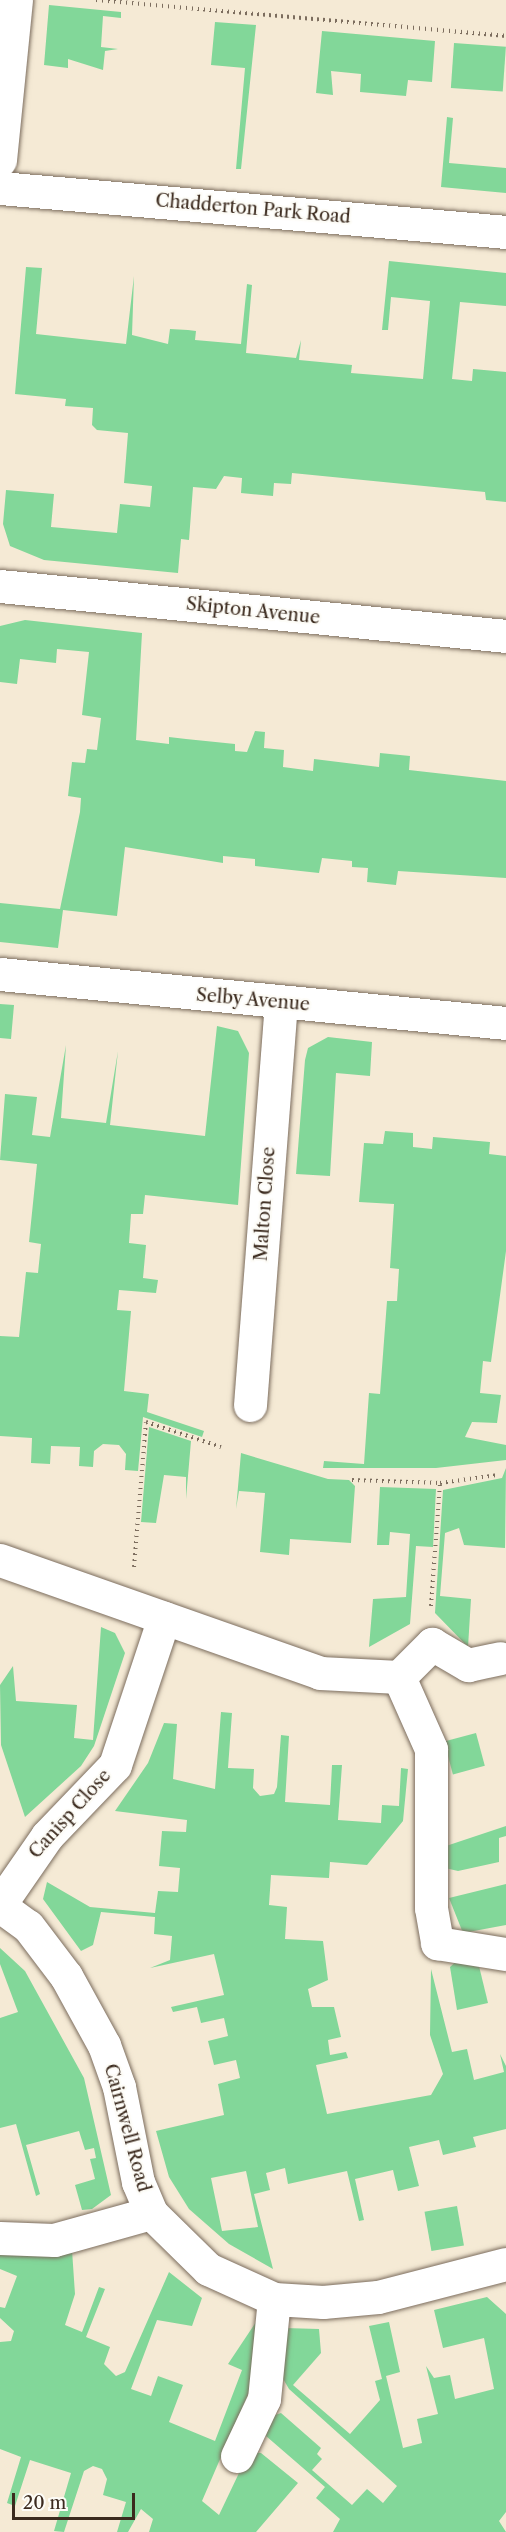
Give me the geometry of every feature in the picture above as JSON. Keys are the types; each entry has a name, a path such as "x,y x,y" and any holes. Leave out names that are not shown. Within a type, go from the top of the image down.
{"street":[{"path":"0,160 16,0"},
{"name":"Chadderton Park Road","path":"0,188 506,232"},
{"name":"Skipton Avenue","path":"0,586 506,636"},
{"name":"Selby Avenue","path":"0,974 506,1023"},
{"name":"Malton Close","path":"250,1405 281,1003"},
{"path":"0,1560 320,1673 399,1677"},
{"name":"Canisp Close","path":"0,1905 47,1836 115,1765 164,1618"},
{"path":"399,1677 431,1630 468,1665 500,1658"},
{"path":"399,1677 431,1749 417,1893 437,1943 506,1954"},
{"name":"Cairnwell Road","path":"0,1905 49,1950 104,2045 151,2213 208,2269 274,2299 378,2297 506,2264"},
{"path":"0,2238 63,2239 151,2213"},
{"path":"237,2456 264,2399 274,2299"}],"path":[{"path":"96,0 506,36"},
{"path":"134,1571 146,1422 221,1447"},
{"path":"352,1480 440,1483 498,1475"},
{"path":"431,1630 440,1483"}],"green space":[{"path":"49,5 121,12 121,18 103,16 101,47 118,49 105,51 103,70 68,59 68,68 44,65"},
{"path":"215,22 256,25 241,169 236,169 245,68 211,65"},
{"path":"322,31 435,41 432,82 408,80 406,96 360,92 361,74 331,71 333,95 316,93"},
{"path":"454,43 506,47 503,92 451,88"},
{"path":"447,117 453,118 449,163 506,168 506,193 441,187"},
{"path":"389,261 506,273 506,306 460,302 452,379 472,381 473,369 506,372 506,502 486,500 485,492 292,473 291,484 274,483 273,496 241,493 242,478 224,476 216,489 193,487 189,540 181,539 178,573 44,560 10,546 3,524 6,490 54,494 51,527 117,533 120,504 150,507 152,486 124,483 128,433 97,430 92,425 93,408 65,406 66,399 15,394 26,267 42,268 36,334 126,344 134,276 132,335 168,344 170,329 188,330 196,331 195,340 241,344 247,284 252,285 246,353 296,358 301,340 299,360 352,365 351,373 423,379 430,301 391,297 388,330 382,330"},
{"path":"25,620 142,633 136,740 169,744 169,737 235,744 235,751 247,752 255,731 265,732 264,748 284,750 283,767 313,771 314,759 379,767 380,753 410,756 409,770 506,781 506,878 398,871 396,885 367,882 368,868 352,867 352,861 322,858 319,873 255,866 255,859 223,856 223,863 125,847 117,916 63,910 58,948 0,942 0,903 60,909 80,812 81,798 68,796 72,762 85,763 87,749 97,750 101,718 82,715 89,652 57,649 56,663 20,659 17,684 0,682 0,626"},
{"path":"0,1004 14,1005 11,1039 0,1038"},
{"path":"217,1026 238,1031 249,1053 238,1205 145,1195 143,1214 131,1214 129,1243 146,1245 143,1278 158,1280 156,1293 119,1290 117,1310 131,1311 124,1391 149,1394 147,1412 204,1431 202,1437 143,1417 138,1471 125,1470 126,1454 119,1445 103,1444 94,1451 93,1467 79,1466 80,1447 51,1446 50,1464 31,1463 32,1438 0,1436 0,1336 19,1337 26,1272 38,1273 41,1244 29,1242 37,1164 0,1160 5,1094 37,1097 32,1135 50,1137 66,1045 61,1118 106,1123 118,1051 110,1125 205,1136"},
{"path":"328,1037 372,1042 370,1076 336,1073 330,1176 296,1174 305,1060 308,1048"},
{"path":"385,1131 413,1133 413,1147 432,1149 433,1137 490,1142 489,1154 506,1156 506,1251 491,1362 483,1361 480,1393 501,1395 497,1423 472,1422 465,1437 506,1445 506,1460 436,1468 323,1468 324,1461 364,1464 369,1393 380,1394 387,1301 397,1301 399,1269 390,1268 394,1204 359,1202 364,1143 383,1144"},
{"path":"149,1427 191,1441 186,1499 186,1477 164,1475 156,1523 141,1522"},
{"path":"241,1453 328,1479 349,1480 355,1486 351,1543 290,1539 289,1555 260,1552 265,1493 239,1491 236,1509"},
{"path":"506,1468 505,1548 464,1545 459,1528 445,1533 440,1596 471,1599 468,1647 435,1613 443,1490 502,1478"},
{"path":"380,1487 436,1489 433,1547 416,1546 410,1624 369,1647 373,1599 406,1597 410,1534 390,1532 389,1545 377,1545"},
{"path":"101,1627 115,1633 125,1653 94,1746 81,1766 25,1817 1,1745 0,1685 13,1666 16,1701 77,1705 74,1738 93,1740"},
{"path":"221,1712 232,1713 228,1768 254,1769 253,1788 260,1796 274,1794 277,1787 281,1735 289,1736 285,1802 330,1805 332,1765 342,1765 338,1820 381,1823 382,1805 399,1806 401,1768 408,1769 403,1821 367,1865 330,1862 329,1878 271,1875 269,1905 287,1907 285,1939 323,1941 328,1980 308,1989 312,2007 334,2007 341,2037 328,2040 330,2055 346,2052 348,2058 316,2065 327,2114 431,2095 443,2074 430,2035 431,1969 452,2052 467,2049 474,2080 504,2072 500,2054 506,2066 506,2129 473,2137 476,2147 443,2155 439,2140 409,2147 419,2186 398,2191 393,2170 355,2179 364,2220 359,2221 347,2171 288,2184 285,2168 266,2173 270,2190 254,2194 273,2269 229,2244 189,2209 169,2177 156,2131 224,2115 218,2084 240,2078 236,2060 214,2065 208,2041 228,2036 224,2018 201,2023 197,2007 173,2012 171,2007 224,1995 214,1954 150,1968 170,1960 172,1936 154,1934 155,1917 101,1912 93,1945 81,1951 43,1899 47,1882 90,1907 155,1913 158,1891 178,1892 180,1868 159,1866 162,1831 186,1832 187,1820 115,1811 148,1763 164,1723 177,1724 173,1779 215,1789","holes":["246,2171 258,2227 222,2231 211,2178"]},
{"path":"476,1733 485,1766 453,1774 444,1742"},
{"path":"506,1826 506,1836 499,1838 499,1862 458,1871 445,1868 446,1846"},
{"path":"506,1884 506,1925 463,1933 449,1898"},
{"path":"0,1948 25,1971 84,2078 111,2195 92,2209 82,2210 75,2185 95,2179 90,2159 96,2158 94,2148 85,2150 79,2131 26,2145 40,2194 36,2196 16,2124 0,2128 0,2018 18,2012 0,1964"},
{"path":"460,1958 478,1962 488,2003 457,2010 450,1967"},
{"path":"457,2206 464,2245 431,2251 425,2212"},
{"path":"72,2250 75,2294 65,2325 82,2332 99,2287 105,2289 86,2337 110,2347 104,2364 116,2376 125,2372 169,2272 202,2298 192,2326 157,2320 131,2389 151,2396 158,2376 183,2385 169,2422 215,2441 242,2370 228,2364 256,2322 252,2385 202,2501 219,2515 249,2452 261,2453 298,2483 256,2532 149,2532 153,2519 141,2509 128,2532 117,2532 126,2502 103,2495 107,2479 102,2469 93,2466 84,2471 64,2532 54,2531 71,2473 30,2460 15,2506 7,2503 21,2457 0,2449 0,2342 11,2341 14,2331 0,2318 0,2307 5,2308 17,2276 0,2269 0,2253"},
{"path":"487,2297 506,2314 506,2512 499,2521 506,2532 333,2532 340,2519 316,2498 325,2487 266,2436 272,2416 281,2413 321,2448 317,2454 322,2459 312,2470 352,2505 367,2489 383,2503 397,2486 289,2389 282,2377 284,2328 319,2329 321,2353 293,2385 350,2434 380,2400 375,2381 382,2379 369,2326 389,2322 400,2372 386,2376 403,2448 422,2443 417,2419 438,2414 426,2366 434,2378 450,2375 455,2399 494,2389 484,2338 443,2348 434,2310"}]}
